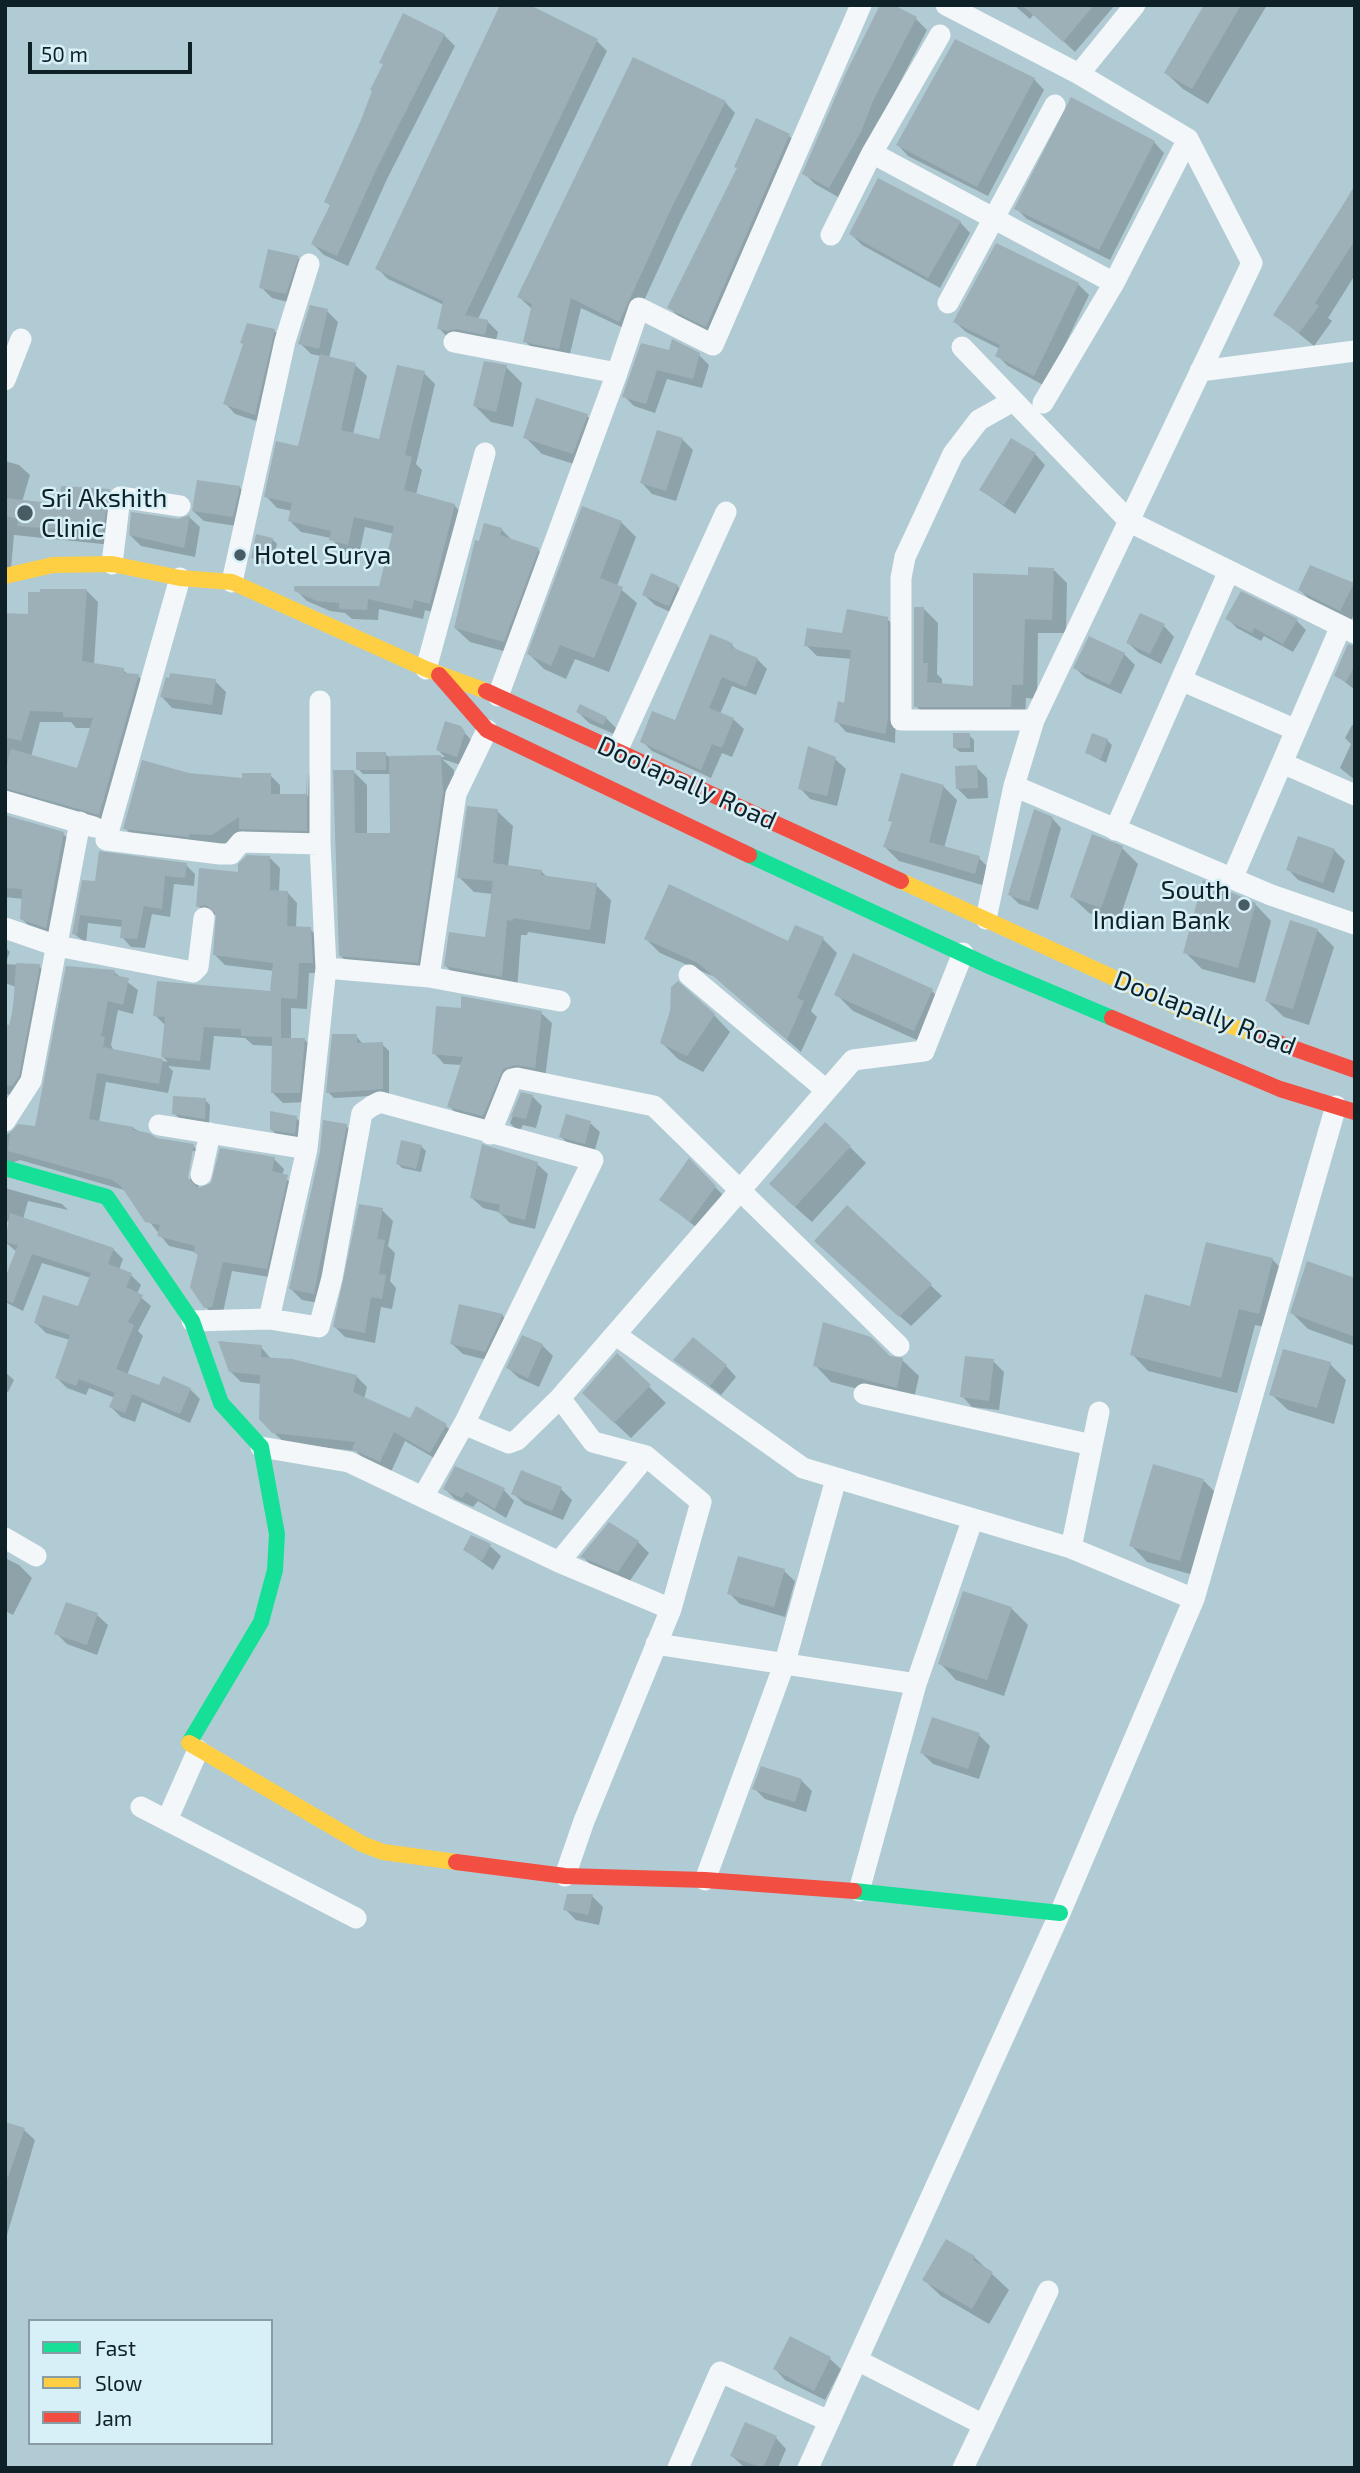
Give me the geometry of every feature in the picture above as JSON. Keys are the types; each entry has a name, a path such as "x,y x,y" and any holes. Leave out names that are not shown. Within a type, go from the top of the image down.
{"main road":[{"name":"Doolapally Road","path":"5,576 53,565 112,564 180,578 232,582 432,671 498,696 1178,1007 1355,1070"},
{"path":"432,671 487,730 963,953 1280,1089 1345,1109"},
{"path":"5,1168 107,1197 192,1321 221,1403 261,1447 277,1534 275,1570 261,1622 188,1745 362,1844 383,1852 565,1876 705,1880 859,1891 1060,1913"}],"street":[{"path":"498,696 639,308 713,345 861,5"},
{"path":"946,5 1079,74 1188,139 1252,263 1034,720 1014,786 986,919"},
{"path":"1079,74 1135,5"},
{"path":"831,235 872,153 940,35"},
{"path":"948,303 1055,104"},
{"path":"1043,403 1114,283 1188,139"},
{"path":"872,153 994,215 1114,283"},
{"path":"232,582 285,341 309,264"},
{"path":"5,380 20,339"},
{"path":"454,342 617,373"},
{"path":"962,347 1130,522 1350,626 1296,730 1232,879"},
{"path":"1200,371 1355,351"},
{"path":"1013,401 979,420 953,454 905,557 901,579 901,720 1034,720"},
{"path":"432,671 485,453"},
{"path":"112,564 121,497 180,506"},
{"path":"617,751 726,512"},
{"path":"1115,830 1229,571"},
{"path":"180,578 106,840 220,854 231,854 241,842 320,844"},
{"path":"1181,680 1296,730"},
{"path":"269,1319 307,1149 326,968 320,844 320,701"},
{"path":"429,977 456,794 487,730"},
{"path":"1282,763 1355,795"},
{"path":"1014,786 1232,879 1355,924"},
{"path":"5,801 108,832"},
{"path":"5,1121 31,1081 80,822"},
{"path":"5,929 57,946 193,972 198,967 204,918"},
{"path":"464,1424 509,1443 517,1440 561,1398 853,1060 924,1051 963,953"},
{"path":"326,968 429,977 560,1001"},
{"path":"689,975 826,1090"},
{"path":"490,1134 512,1079 517,1078 654,1106 743,1189 900,1346"},
{"path":"192,1321 269,1319 319,1327 332,1278 362,1113 380,1102 593,1160 464,1424 423,1497"},
{"path":"808,2468 1060,1913 1194,1599 1345,1109"},
{"path":"159,1125 307,1149"},
{"path":"201,1175 210,1133"},
{"path":"616,1335 786,1459 836,1479 1071,1548 1194,1599"},
{"path":"864,1394 1092,1445"},
{"path":"561,1398 593,1442 646,1456 701,1502 671,1609 583,1821 565,1876"},
{"path":"1071,1548 1099,1412"},
{"path":"261,1447 349,1462 559,1562 671,1609"},
{"path":"559,1562 646,1456"},
{"path":"705,1880 786,1662 836,1479"},
{"path":"859,1891 916,1685 972,1521"},
{"path":"5,1538 36,1556"},
{"path":"656,1644 786,1662 916,1685"},
{"path":"167,1820 198,1750"},
{"path":"141,1807 356,1918"},
{"path":"964,2468 1048,2291"},
{"path":"857,2360 984,2426"},
{"path":"678,2468 720,2372 829,2421"}],"building":[{"path":"500,5 530,5 598,39 465,315 488,320 485,335 456,329 437,329 443,301 375,269"},
{"path":"880,5 894,5 917,17 873,101 861,132 829,188 802,174 845,75"},
{"path":"1022,5 1094,5 1063,42"},
{"path":"1204,5 1241,5 1192,89 1164,73"},
{"path":"403,13 445,34 377,168 337,256 311,244 330,205 324,202 383,64 379,63"},
{"path":"955,39 1035,78 977,187 896,145"},
{"path":"633,57 726,101 671,209 619,322 571,298 559,349 523,342 532,304 517,297"},
{"path":"1071,97 1155,141 1099,250 1014,209"},
{"path":"756,118 790,134 706,327 667,308 737,168 734,167"},
{"path":"878,178 961,221 928,278 849,234"},
{"path":"1355,186 1355,240 1315,303 1319,306 1299,333 1273,315"},
{"path":"996,243 1079,283 1034,376 995,356 1000,345 953,322"},
{"path":"268,249 299,256 286,294 259,288"},
{"path":"310,305 328,309 319,349 298,344"},
{"path":"247,323 275,329 255,415 223,404 243,344 240,343"},
{"path":"672,339 700,353 693,379 657,370 646,404 622,397 641,343 669,350"},
{"path":"320,354 356,363 341,430 379,439 397,365 425,371 405,455 412,457 404,490 455,504 430,604 414,600 412,609 368,599 367,610 339,609 339,603 317,601 294,591 294,586 379,586 394,526 354,517 348,545 329,540 331,531 288,521 292,503 264,497 276,441 298,446"},
{"path":"484,361 507,365 496,412 473,406"},
{"path":"536,398 588,414 573,454 523,438"},
{"path":"657,430 683,438 666,491 640,483"},
{"path":"1011,438 1036,453 1004,505 979,490"},
{"path":"197,480 240,486 233,517 192,511"},
{"path":"61,486 110,489 102,535 17,526 18,519 5,516 5,498 60,504"},
{"path":"582,506 622,521 600,578 623,587 594,658 560,645 551,666 527,654"},
{"path":"131,512 178,519 190,515 184,548 129,535"},
{"path":"484,523 502,528 500,535 539,548 504,642 454,628 475,540 479,541"},
{"path":"256,534 273,538 267,562 251,558"},
{"path":"1310,565 1354,583 1340,611 1298,590"},
{"path":"1028,567 1054,568 1052,620 1025,619 1023,685 1012,685 1011,707 914,707 914,607 924,607 923,663 928,663 927,682 973,686 973,573 1028,575"},
{"path":"651,573 678,585 669,606 642,595"},
{"path":"40,589 87,589 82,661 124,668 124,673 139,674 99,815 5,788 5,771 11,749 77,768 93,718 63,717 63,712 30,711 21,741 5,737 5,613 28,614 28,592 40,592"},
{"path":"1241,591 1298,619 1283,644 1254,628 1252,633 1225,619"},
{"path":"847,609 888,617 888,718 885,734 834,722 838,701 844,703 851,650 804,646 807,628 842,633"},
{"path":"1140,613 1165,624 1150,654 1126,643"},
{"path":"710,634 733,644 731,647 758,658 746,687 722,677 709,708 734,718 722,748 712,744 701,770 640,742 652,711 675,720"},
{"path":"1089,636 1125,653 1110,685 1073,668"},
{"path":"1348,644 1355,646 1355,665 1346,682 1334,676"},
{"path":"170,673 216,679 212,705 160,697 166,677 169,678"},
{"path":"580,704 607,717 603,725 576,712"},
{"path":"445,721 461,726 465,732 457,757 436,750"},
{"path":"953,733 970,733 970,748 953,748"},
{"path":"1092,733 1108,739 1101,759 1085,753"},
{"path":"808,746 836,757 827,796 798,789"},
{"path":"356,752 386,752 386,770 356,770"},
{"path":"441,755 443,792 418,963 339,956 333,770 354,770 355,833 390,833 389,756"},
{"path":"142,760 189,773 242,778 242,773 271,773 271,794 306,794 307,770 307,831 239,829 239,817 212,835 189,834 189,837 123,829"},
{"path":"977,765 978,788 956,789 955,766"},
{"path":"901,773 944,785 929,842 980,856 975,874 883,847 892,822 888,821"},
{"path":"467,806 498,809 493,863 542,870 541,875 597,883 590,930 513,918 513,921 507,920 502,977 444,966 449,932 485,937 493,881 457,878"},
{"path":"1034,809 1053,817 1029,902 1008,895"},
{"path":"5,815 64,832 46,928 20,919 22,889 5,888"},
{"path":"1092,834 1123,846 1101,908 1070,897"},
{"path":"1298,836 1335,849 1323,883 1286,870"},
{"path":"99,851 187,863 185,878 165,876 162,909 144,906 137,939 120,938 122,920 80,915 77,935 72,934 82,880 95,881"},
{"path":"247,855 270,856 270,890 288,891 287,926 311,927 313,963 299,963 297,999 281,998 281,1038 305,1038 300,1093 271,1093 272,1037 241,1036 241,1029 204,1027 200,1061 161,1057 165,1017 153,1016 157,981 270,991 273,963 213,955 216,914 206,905 196,907 199,868 238,872 238,864"},
{"path":"1203,880 1256,903 1238,968 1183,953"},
{"path":"669,884 788,941 795,925 824,937 797,998 804,1001 787,1040 698,963 644,939"},
{"path":"1290,920 1318,929 1293,1009 1265,1001"},
{"path":"853,953 933,989 914,1031 834,995"},
{"path":"16,963 40,964 19,1076 12,1086 5,1085 5,1024 9,1025 13,1010"},
{"path":"66,966 115,970 114,975 129,978 123,1005 108,1001 101,1036 105,1037 103,1047 163,1059 159,1084 97,1073 89,1119 134,1127 133,1130 149,1133 157,1138 194,1144 188,1178 198,1188 211,1183 220,1148 275,1157 272,1171 288,1175 267,1269 223,1262 212,1307 204,1308 190,1287 198,1254 194,1253 195,1246 157,1236 160,1225 145,1222 121,1186 112,1180 8,1151 10,1133 18,1124 35,1126"},
{"path":"678,981 715,1014 687,1056 660,1043 670,1011 671,987"},
{"path":"461,996 542,1011 535,1068 515,1065 503,1069 483,1116 447,1107 463,1057 432,1054 436,1006 461,1008"},
{"path":"332,1034 357,1034 357,1043 383,1042 383,1089 326,1093"},
{"path":"521,1092 533,1095 526,1119 512,1116 508,1123"},
{"path":"173,1096 206,1098 205,1119 172,1114"},
{"path":"270,1111 297,1116 295,1134 270,1130"},
{"path":"566,1114 591,1121 585,1144 559,1137"},
{"path":"323,1120 347,1124 314,1294 289,1289 320,1152"},
{"path":"825,1122 851,1146 795,1207 769,1184"},
{"path":"401,1140 422,1145 416,1169 396,1164"},
{"path":"482,1144 538,1162 525,1220 498,1213 500,1205 470,1198"},
{"path":"689,1158 716,1186 690,1222 659,1200"},
{"path":"359,1204 383,1208 377,1239 385,1240 379,1274 386,1275 382,1299 371,1297 365,1333 333,1327"},
{"path":"847,1205 932,1284 899,1317 814,1241"},
{"path":"10,1213 114,1248 108,1264 132,1273 126,1287 143,1295 128,1322 134,1325 116,1369 159,1385 163,1376 191,1388 180,1414 132,1394 125,1413 109,1407 115,1393 79,1379 76,1386 55,1378 70,1335 34,1323 43,1295 78,1306 91,1273 32,1254 13,1303 5,1300 5,1278 18,1245 5,1242"},
{"path":"1206,1242 1273,1258 1259,1314 1239,1309 1221,1378 1130,1355 1145,1294 1190,1306"},
{"path":"1307,1261 1355,1278 1355,1337 1290,1313"},
{"path":"459,1304 503,1314 485,1352 450,1344"},
{"path":"823,1322 871,1337 890,1356 903,1358 897,1388 813,1366"},
{"path":"522,1335 543,1344 528,1378 506,1368"},
{"path":"693,1337 727,1365 710,1386 673,1360"},
{"path":"218,1341 262,1345 261,1357 292,1359 357,1375 353,1392 410,1418 416,1406 447,1424 430,1453 394,1432 380,1462 352,1449 355,1442 272,1433 259,1419 260,1375 229,1372"},
{"path":"1283,1349 1331,1362 1317,1408 1269,1395"},
{"path":"617,1353 651,1385 614,1423 582,1393"},
{"path":"965,1356 994,1359 989,1401 960,1397"},
{"path":"1153,1464 1204,1479 1180,1561 1129,1546"},
{"path":"455,1466 505,1488 495,1509 466,1492 462,1498 443,1489"},
{"path":"521,1470 562,1487 552,1511 511,1494"},
{"path":"609,1522 639,1541 618,1572 580,1557"},
{"path":"471,1535 491,1544 482,1561 463,1550"},
{"path":"738,1556 785,1569 774,1607 727,1594"},
{"path":"963,1591 1012,1607 987,1680 938,1664"},
{"path":"66,1602 98,1613 87,1645 54,1634"},
{"path":"932,1717 980,1733 968,1769 920,1753"},
{"path":"761,1766 802,1779 795,1802 752,1789"},
{"path":"567,1894 593,1894 588,1915 563,1910"},
{"path":"5,2122 25,2128 8,2177 5,2177"},
{"path":"946,2239 975,2256 973,2260 993,2272 972,2309 922,2280"},
{"path":"790,2336 831,2357 814,2391 773,2369"},
{"path":"745,2422 777,2436 763,2468 730,2456"}],"traffic: fast":[{"path":"749,855 991,967 1112,1018"},
{"path":"5,1168 107,1197 192,1321 221,1403 261,1447 277,1534 275,1570 261,1622 189,1743"},
{"path":"854,1891 1060,1913"}],"traffic: slow":[{"path":"5,576 53,565 112,564 180,578 232,582 426,669 486,691"},
{"path":"901,881 1178,1007 1256,1035"},
{"path":"189,1743 362,1844 383,1852 456,1862"}],"traffic: jam":[{"path":"439,675 487,730 749,855"},
{"path":"486,691 901,881"},
{"path":"1112,1018 1280,1089 1355,1112"},
{"path":"1256,1035 1355,1070"},
{"path":"456,1862 565,1876 705,1880 854,1891"}],"place":[{"name":"Sri Akshith Clinic","path":"25,513"},
{"name":"Hotel Surya","path":"240,555"},
{"name":"South Indian Bank","path":"1244,905"}]}
